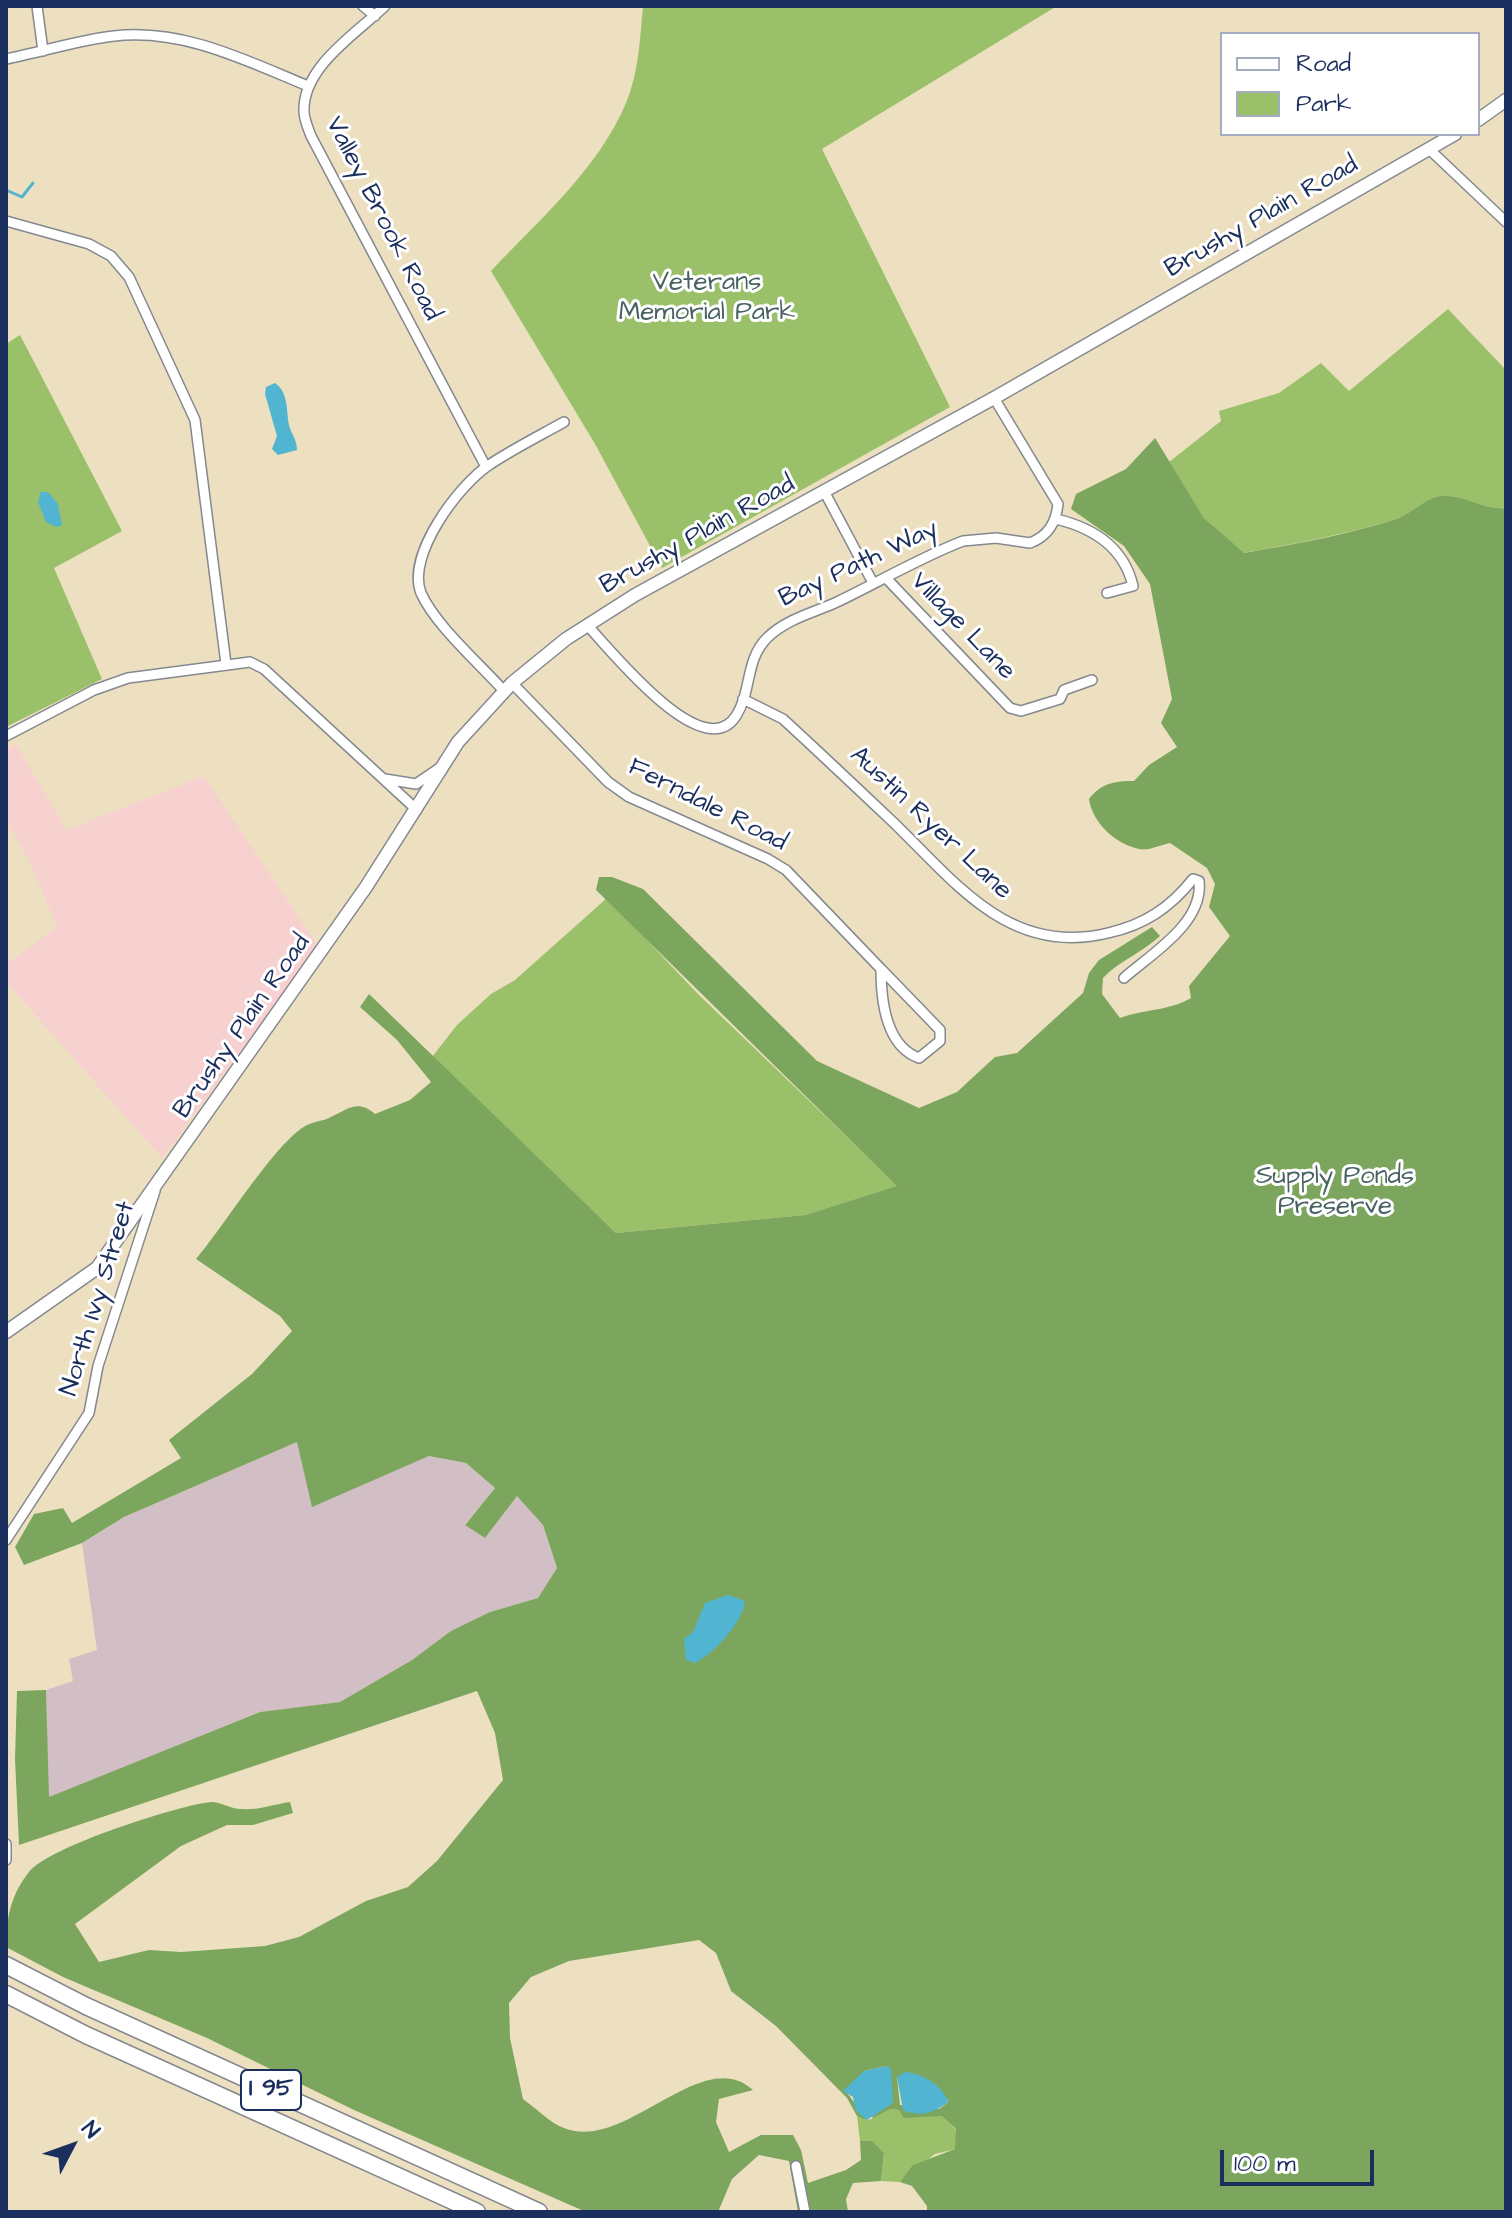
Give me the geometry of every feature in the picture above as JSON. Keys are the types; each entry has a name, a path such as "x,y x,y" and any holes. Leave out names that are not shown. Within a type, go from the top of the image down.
{"highway":[{"name":"I 95","path":"6,1965 86,2006 539,2212"},
{"name":"I 95","path":"6,1994 86,2035 477,2212"}],"main road":[{"path":"1480,119 1506,100"},
{"name":"Brushy Plain Road","path":"6,1332 97,1268 155,1191 417,810 471,725 508,687 587,625 994,398 1452,136"}],"street":[{"path":"37,6 43,51"},
{"path":"363,6 375,16"},
{"path":"6,59 115,35 163,36 202,44 308,86 320,67 385,6"},
{"name":"Valley Brook Road","path":"308,86 304,112 311,136 486,467"},
{"path":"1429,149 1506,222"},
{"path":"6,221 89,244 111,256 135,290 195,420 226,664"},
{"path":"994,398 1049,486 1058,504 1056,519 1091,531 1107,542 1128,566 1133,586 1107,593"},
{"path":"486,467 564,422"},
{"name":"Ferndale Road","path":"486,467 425,542 417,569 421,592 435,614 608,782 629,797 786,870 940,1030 940,1041 919,1058 912,1055 887,1024 881,969"},
{"name":"Village Lane","path":"824,491 873,583"},
{"name":"Bay Path Way","path":"587,625 657,697 693,725 716,730 728,725 737,715 757,649 783,624 963,541 996,538 1030,543 1047,532 1056,519"},
{"name":"Village Lane","path":"886,578 1010,708 1021,711 1060,699 1064,690 1092,680"},
{"path":"6,736 94,690 128,678 250,662 264,669 417,810"},
{"name":"Austin Ryer Lane","path":"743,699 783,719 979,905 1023,930 1062,940 1124,929 1160,912 1193,879 1199,881 1200,891 1189,918 1124,978"},
{"path":"378,776 416,784 446,764"},
{"name":"North Ivy Street","path":"6,1540 89,1413 98,1366 155,1191"},
{"path":"6,1844 6,1860"},
{"path":"796,2166 805,2212"}],"shaded area":[{"path":"16,744 67,830 204,776 318,946 162,1158 6,982 6,964 57,927 29,860 6,821 6,750"},
{"path":"297,1442 381,1476 429,1456 466,1463 495,1488 465,1524 485,1538 517,1495 543,1525 557,1568 538,1598 490,1612 452,1631 412,1660 340,1702 260,1712 48,1798 46,1690 73,1681 69,1659 97,1650 82,1543 124,1517"}],"green space":[{"name":"Veterans Memorial Park","path":"643,6 1057,6 822,149 950,407 662,568 595,444 491,271 584,172 614,127 634,79"},
{"path":"1448,309 1506,370 1506,508 1440,496 1396,519 1243,553 1204,518 1169,462 1221,421 1219,411 1279,393 1321,363 1349,391"},
{"path":"20,335 122,531 54,568 102,679 6,727 6,344"},
{"name":"Supply Ponds Preserve","path":"1155,438 1204,518 1244,553 1377,525 1402,517 1440,496 1506,508 1506,2212 927,2212 927,2206 912,2186 900,2182 913,2165 955,2149 956,2129 942,2116 904,2118 899,2110 891,2109 872,2119 868,2121 857,2116 847,2098 776,2026 731,1991 716,1953 699,1940 569,1961 531,1977 509,2003 510,2038 523,2099 559,2126 588,2132 637,2115 687,2088 711,2080 733,2079 753,2090 719,2099 716,2122 729,2152 761,2135 793,2135 801,2150 808,2183 846,2170 861,2160 860,2141 872,2141 884,2153 881,2181 853,2183 846,2199 848,2212 798,2212 789,2161 759,2155 732,2179 718,2212 586,2212 354,2110 207,2038 63,1977 6,1947 14,1898 29,1872 41,1862 115,1829 211,1802 247,1809 290,1802 293,1813 253,1825 227,1825 181,1846 75,1924 99,1962 149,1950 181,1952 265,1946 299,1937 366,1901 408,1887 437,1861 503,1780 495,1733 477,1691 19,1845 15,1759 17,1691 46,1690 49,1797 260,1712 340,1702 412,1660 451,1631 490,1612 538,1598 557,1568 543,1525 517,1496 485,1538 465,1525 495,1488 466,1463 429,1456 312,1507 297,1442 124,1517 82,1543 24,1565 15,1547 34,1514 63,1508 72,1523 181,1458 169,1440 252,1374 292,1331 280,1316 196,1259 265,1166 294,1134 307,1125 353,1107 363,1107 375,1114 410,1100 431,1082 397,1040 360,1007 369,994 616,1233 805,1215 897,1186 596,890 599,877 612,877 643,889 817,1061 919,1108 957,1092 995,1057 1017,1053 1083,993 1089,973 1099,960 1152,927 1160,936 1103,978 1102,994 1120,1018 1191,998 1189,986 1230,936 1209,907 1215,884 1207,868 1170,843 1143,849 1121,842 1106,831 1091,808 1089,799 1098,789 1109,784 1134,781 1149,765 1177,747 1161,723 1172,699 1150,584 1124,546 1071,509 1076,494 1126,469","holes":["887,2066 872,2119 867,2120 848,2094 864,2071","897,2077 948,2100 939,2109 900,2105"]},
{"path":"607,898 698,994 898,1186 805,1215 616,1233 432,1057 457,1025 491,994 515,980"},
{"path":"891,2109 943,2116 956,2130 956,2149 935,2154 900,2182 881,2181 884,2153 872,2142 860,2141 857,2116 868,2121"}],"water":[{"path":"275,383 285,397 297,450 278,455 272,449 277,436 265,394 266,387"},
{"path":"41,492 48,492 58,504 62,525 56,527 46,522 38,502"},
{"path":"728,1595 745,1601 739,1618 719,1645 703,1659 695,1663 686,1660 684,1639 693,1632 705,1603"},
{"path":"887,2066 891,2069 893,2103 867,2120 856,2111 853,2097 843,2091 864,2071"},
{"path":"905,2072 931,2081 948,2102 926,2113 903,2110 897,2077"}],"waterway":[{"path":"6,190 22,197 33,183"}]}
